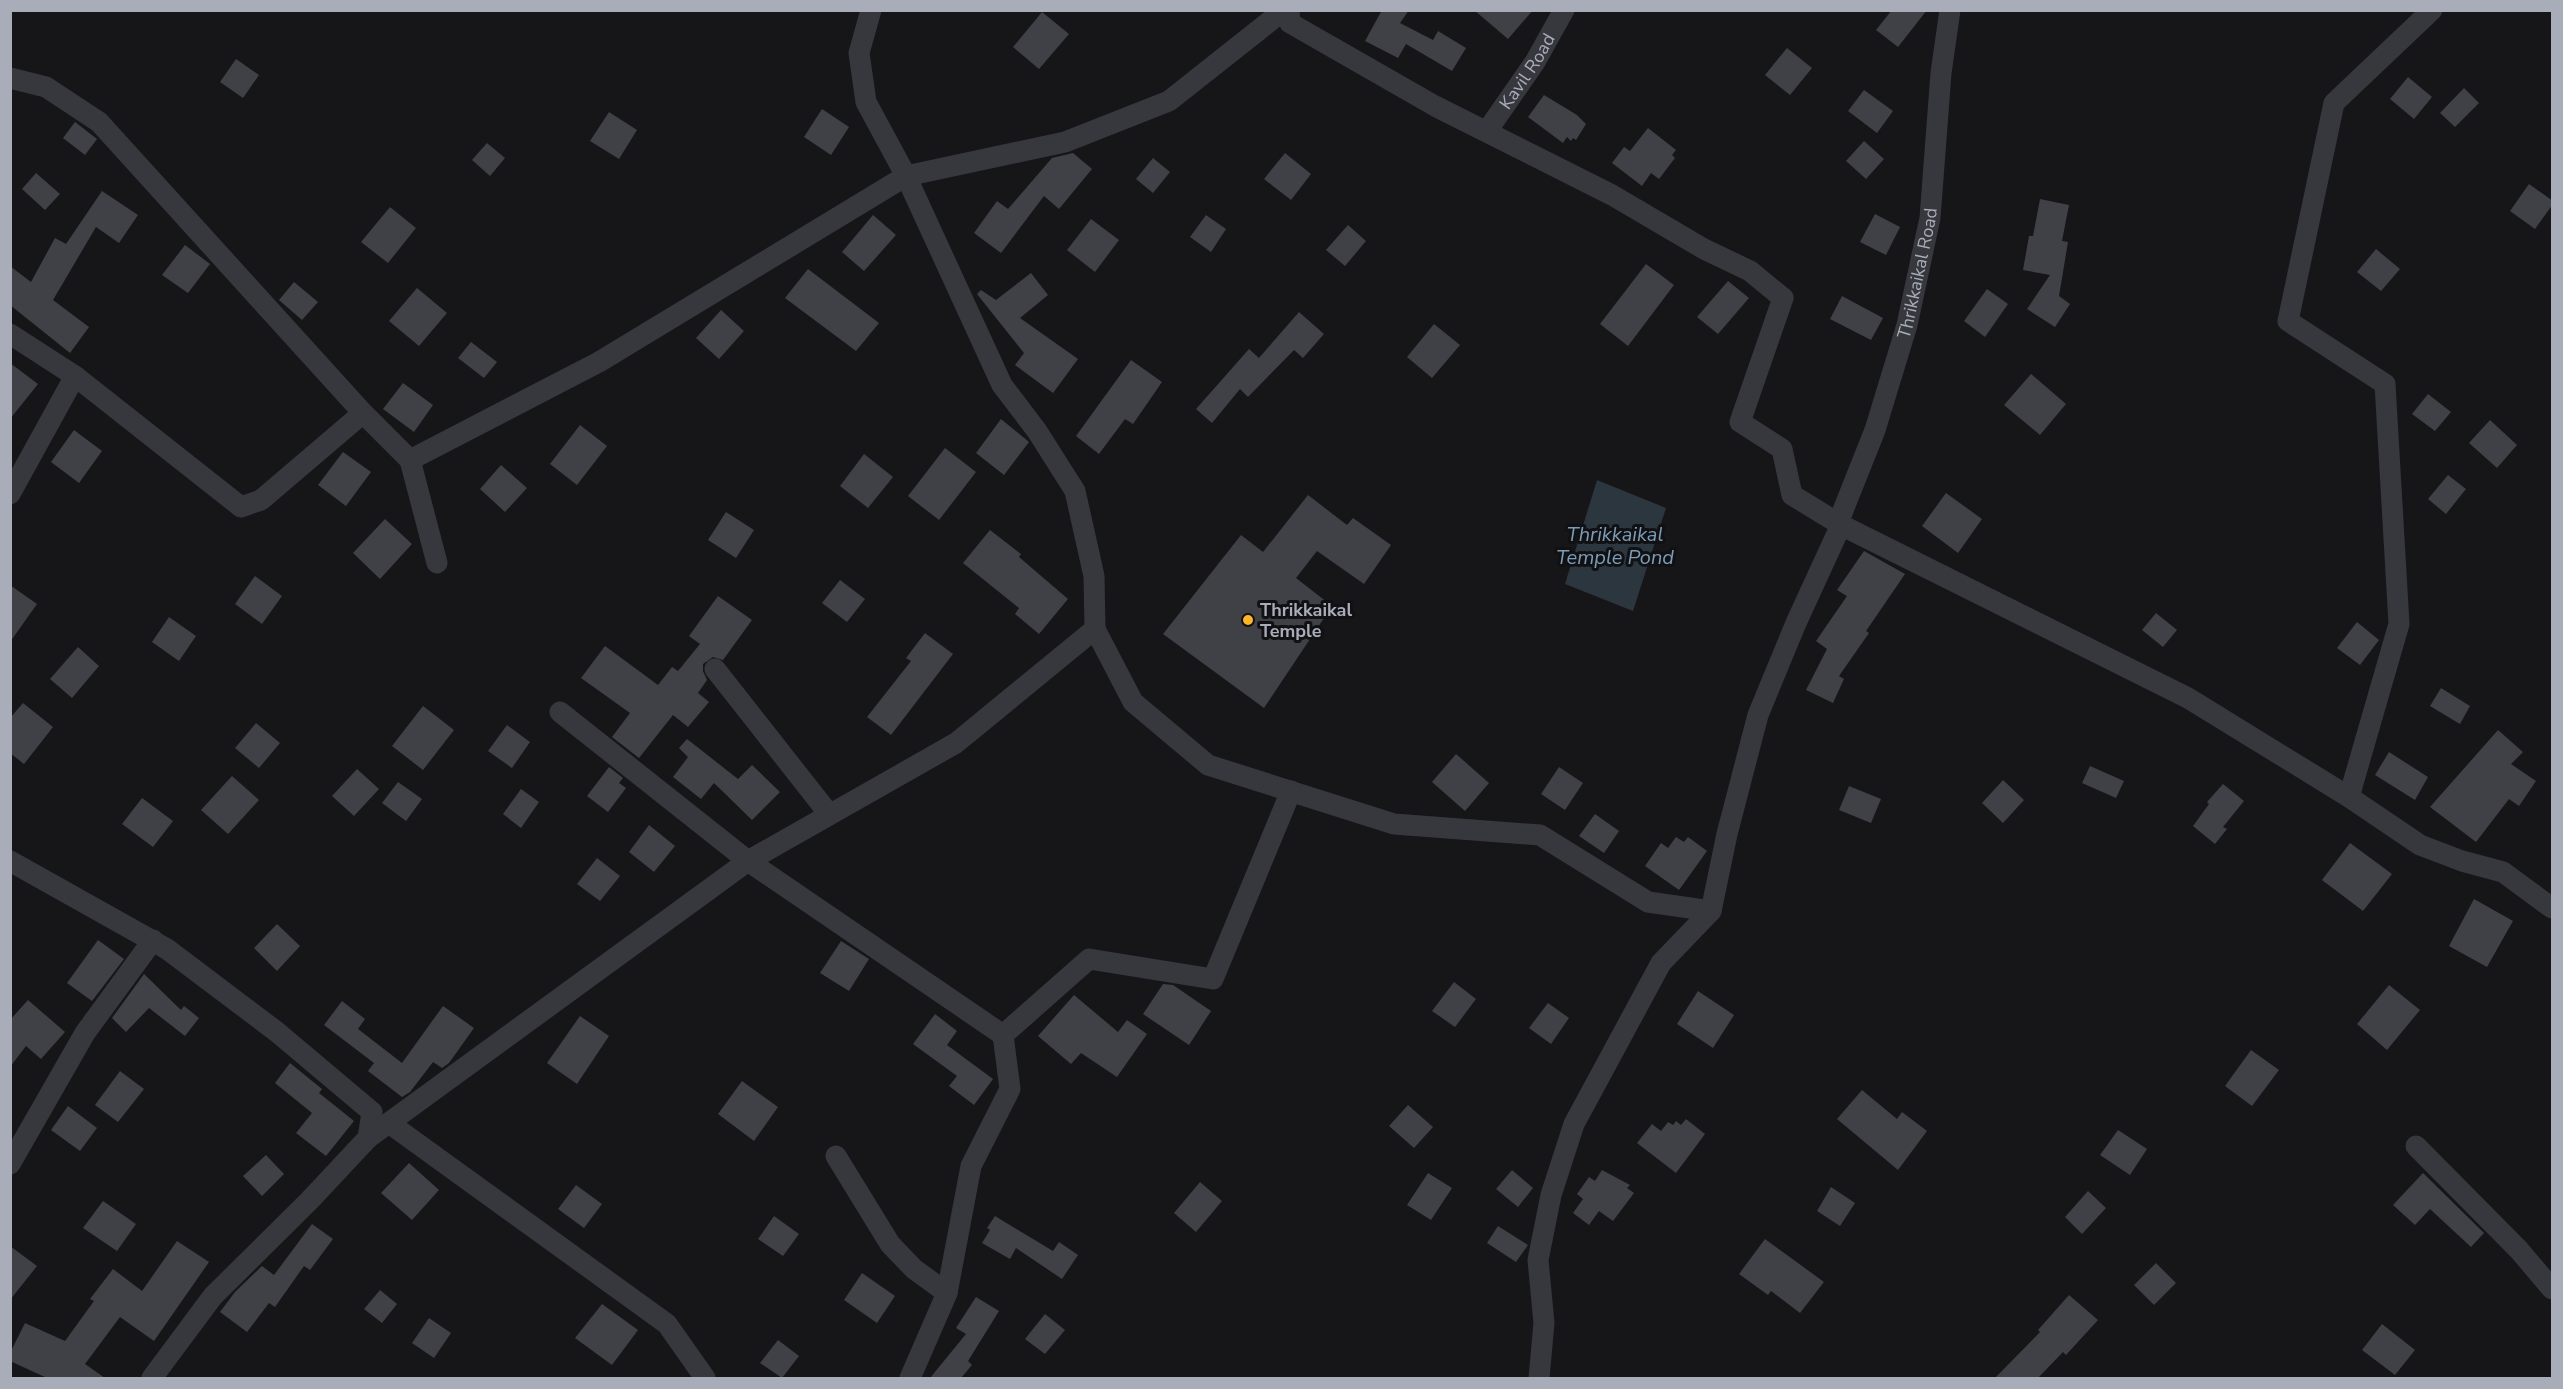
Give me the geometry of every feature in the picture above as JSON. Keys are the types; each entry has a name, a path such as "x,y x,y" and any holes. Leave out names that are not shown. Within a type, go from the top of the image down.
{"street":[{"path":"872,10 859,53 866,102 906,176 1002,385 1037,431 1075,490 1095,576 1095,629 1133,702 1208,765 1394,824 1540,835 1648,902 1711,911"},
{"path":"410,460 599,362 906,176 1065,142 1169,101 1284,10"},
{"path":"1289,10 1290,23 1435,106 1612,195 1704,249 1750,271 1783,298 1740,422 1782,449 1792,495 1841,525 2188,698 2349,797 2420,845 2462,861 2503,872 2553,908"},
{"name":"Kavil Road","path":"1487,131 1535,63 1564,10"},
{"name":"Thrikkaikal Road","path":"1711,911 1727,834 1758,715 1796,623 1841,525 1840,518 1875,430 1907,325 1928,228 1941,73 1950,10"},
{"path":"2349,797 2399,624 2385,384 2288,321 2334,103 2432,10"},
{"path":"10,78 46,87 99,122 363,413 410,460 437,563"},
{"path":"10,334 75,376 241,507 261,500 363,413"},
{"path":"10,494 75,376"},
{"path":"152,1378 213,1296 310,1200 368,1138 748,861 956,743 1095,629"},
{"path":"715,669 829,814"},
{"path":"560,712 748,861 1003,1035 1010,1089 971,1166 947,1293 910,1378"},
{"path":"1003,1035 1089,958 1213,979 1292,791"},
{"path":"10,861 153,940 277,1032 372,1112 368,1138"},
{"path":"1539,1378 1544,1323 1538,1260 1551,1196 1574,1124 1661,963 1711,911"},
{"path":"10,1164 85,1033 153,940"},
{"path":"389,1123 667,1324 705,1378"},
{"path":"2416,1146 2519,1250 2553,1289"},
{"path":"836,1156 890,1244 914,1269 947,1293"}],"water":[{"name":"Thrikkaikal Temple Pond","path":"1597,480 1666,508 1633,611 1565,584"}],"building":[{"path":"1382,10 1409,10 1400,23 1433,40 1438,31 1466,48 1452,71 1406,44 1398,58 1365,41"},
{"path":"1474,10 1533,10 1508,39"},
{"path":"1892,10 1927,10 1898,47 1876,30"},
{"path":"1042,12 1069,34 1039,69 1013,47"},
{"path":"1787,48 1812,68 1790,95 1765,75"},
{"path":"236,59 259,75 243,98 220,82"},
{"path":"2408,77 2432,97 2414,119 2390,99"},
{"path":"2464,88 2479,103 2455,127 2440,113"},
{"path":"1864,90 1893,111 1877,133 1848,111"},
{"path":"1544,95 1577,115 1586,124 1576,140 1573,138 1571,141 1567,137 1563,143 1528,117"},
{"path":"822,109 849,127 831,155 804,137"},
{"path":"609,112 637,130 619,159 590,141"},
{"path":"75,122 97,139 85,155 63,138"},
{"path":"1648,128 1676,150 1672,155 1675,158 1659,179 1651,173 1642,186 1612,163 1624,147 1630,151"},
{"path":"1864,141 1884,159 1866,179 1846,161"},
{"path":"487,143 505,158 490,176 472,160"},
{"path":"1073,153 1092,169 1059,209 1044,196 1001,253 974,233 997,201 1008,209 1052,158"},
{"path":"1285,153 1311,174 1291,200 1264,179"},
{"path":"1153,158 1170,172 1153,193 1136,179"},
{"path":"36,173 60,194 45,210 22,189"},
{"path":"2529,184 2553,201 2535,229 2510,211"},
{"path":"102,191 138,215 119,243 96,227 53,300 89,327 70,353 10,305 10,266 31,282 55,238 66,244"},
{"path":"2040,199 2069,205 2062,241 2068,242 2059,296 2070,304 2055,327 2027,309 2050,275 2023,270 2029,236 2033,236"},
{"path":"390,207 416,228 388,263 361,242"},
{"path":"1875,214 1900,227 1886,255 1860,242"},
{"path":"873,215 896,235 864,271 842,252"},
{"path":"1206,215 1226,229 1211,252 1190,237"},
{"path":"1091,219 1119,240 1095,272 1067,250"},
{"path":"1348,225 1366,241 1345,266 1326,250"},
{"path":"185,245 210,264 188,293 162,275"},
{"path":"2376,249 2400,269 2381,291 2357,272"},
{"path":"1646,264 1674,285 1628,346 1600,324"},
{"path":"808,269 879,323 856,351 785,298"},
{"path":"1031,273 1048,295 1020,318 1078,359 1053,393 1015,365 1024,353 977,294 981,290 996,300"},
{"path":"1728,281 1749,298 1718,334 1697,317"},
{"path":"294,282 318,302 302,320 279,300"},
{"path":"417,288 447,313 419,346 389,321"},
{"path":"1987,289 2008,304 1985,337 1964,321"},
{"path":"1842,296 1883,318 1871,340 1830,319"},
{"path":"721,310 744,331 719,359 696,338"},
{"path":"1299,312 1324,334 1303,358 1294,350 1248,397 1240,389 1212,423 1196,409 1249,349 1259,358"},
{"path":"1434,324 1460,345 1432,378 1407,357"},
{"path":"471,342 497,362 484,378 458,358"},
{"path":"1131,360 1162,382 1133,424 1125,419 1099,454 1076,436"},
{"path":"10,363 38,384 10,419"},
{"path":"2031,374 2066,404 2040,435 2004,405"},
{"path":"403,383 433,405 414,432 383,409"},
{"path":"2428,394 2451,412 2435,431 2412,414"},
{"path":"1001,419 1029,442 1004,475 976,453"},
{"path":"2490,420 2517,445 2497,468 2469,443"},
{"path":"580,425 607,446 577,485 550,464"},
{"path":"74,430 102,451 79,483 51,462"},
{"path":"945,448 976,472 939,520 908,496"},
{"path":"343,452 371,472 346,506 318,485"},
{"path":"864,454 893,477 868,508 840,486"},
{"path":"501,465 527,488 505,512 480,489"},
{"path":"2448,475 2466,489 2446,514 2428,499"},
{"path":"1946,493 1982,519 1958,553 1922,526"},
{"name":"Thrikkaikal Temple","path":"1308,495 1347,525 1353,518 1391,545 1364,584 1317,551 1296,578 1332,606 1264,708 1163,634 1241,535 1263,552"},
{"path":"726,512 754,530 736,558 708,540"},
{"path":"385,519 412,544 380,579 353,553"},
{"path":"990,530 1021,554 1019,557 1068,599 1039,634 1015,614 1019,608 963,563"},
{"path":"1864,551 1905,574 1866,631 1869,633 1839,676 1844,679 1833,703 1806,690 1827,649 1816,641 1847,596 1837,590"},
{"path":"255,576 282,596 262,624 235,604"},
{"path":"840,580 865,599 847,622 822,603"},
{"path":"10,585 37,604 10,642"},
{"path":"718,596 752,620 723,660 713,657 703,664 707,680 698,693 709,702 688,727 673,715 639,758 612,737 630,713 581,678 605,646 658,685 672,667 678,671 700,644 689,636"},
{"path":"2156,613 2177,630 2163,647 2142,630"},
{"path":"169,617 196,636 179,661 152,642"},
{"path":"2357,622 2379,640 2360,665 2337,648"},
{"path":"925,633 953,654 891,735 867,717 911,661 906,658"},
{"path":"78,647 99,666 72,698 50,679"},
{"path":"2441,688 2470,706 2460,724 2430,706"},
{"path":"23,703 53,727 24,764 10,753 10,718"},
{"path":"423,706 454,730 423,770 392,746"},
{"path":"256,723 280,743 259,768 235,748"},
{"path":"507,725 530,742 512,768 488,751"},
{"path":"2498,730 2523,752 2511,764 2536,781 2519,806 2509,799 2476,842 2430,807"},
{"path":"687,739 738,779 752,765 780,792 752,820 714,783 701,799 673,777 688,757 679,748"},
{"path":"2389,752 2428,777 2415,800 2375,775"},
{"path":"1456,754 1489,783 1465,811 1432,782"},
{"path":"2090,766 2124,781 2116,798 2082,783"},
{"path":"609,767 623,778 619,783 626,788 608,812 587,796"},
{"path":"1559,767 1583,783 1565,810 1541,794"},
{"path":"357,769 379,789 354,816 332,796"},
{"path":"232,776 259,800 228,834 201,810"},
{"path":"2003,780 2024,800 2003,823 1982,803"},
{"path":"398,782 422,799 406,821 382,803"},
{"path":"2223,784 2244,801 2223,827 2227,829 2215,844 2193,826 2209,804 2207,802"},
{"path":"1849,786 1881,799 1871,823 1839,810"},
{"path":"521,789 539,802 521,828 503,814"},
{"path":"142,798 173,821 153,847 122,824"},
{"path":"1595,814 1619,831 1604,853 1579,836"},
{"path":"649,825 675,846 654,872 629,852"},
{"path":"1676,837 1684,842 1688,837 1707,851 1679,890 1645,866 1661,843 1668,848"},
{"path":"2350,843 2392,874 2363,911 2322,880"},
{"path":"597,858 620,876 600,901 577,884"},
{"path":"2474,899 2513,921 2487,967 2449,946"},
{"path":"277,924 300,946 277,971 254,948"},
{"path":"98,940 124,959 92,1001 67,983"},
{"path":"841,941 869,959 849,991 820,973"},
{"path":"144,974 181,1010 184,1006 199,1018 185,1036 149,1008 126,1032 112,1018"},
{"path":"1454,982 1476,999 1455,1027 1432,1011"},
{"path":"1163,984 1173,985 1211,1011 1189,1045 1143,1014"},
{"path":"2389,985 2420,1010 2387,1050 2357,1024"},
{"path":"1698,991 1734,1015 1713,1048 1677,1024"},
{"path":"1074,995 1118,1032 1127,1020 1147,1034 1117,1077 1081,1053 1071,1064 1038,1036"},
{"path":"28,1000 65,1032 41,1059 26,1046 10,1067 10,1020"},
{"path":"342,1001 365,1019 358,1029 402,1063 443,1006 474,1028 449,1063 442,1068 433,1062 410,1092 402,1097 368,1071 374,1063 324,1025"},
{"path":"1548,1003 1569,1018 1551,1044 1529,1028"},
{"path":"935,1014 957,1031 947,1045 993,1079 974,1105 949,1086 957,1076 913,1044"},
{"path":"580,1016 609,1036 577,1084 547,1063"},
{"path":"2251,1050 2279,1070 2252,1106 2225,1086"},
{"path":"290,1063 322,1089 319,1093 354,1121 326,1156 296,1133 312,1113 275,1083"},
{"path":"120,1071 144,1089 118,1122 95,1105"},
{"path":"742,1081 778,1107 754,1141 718,1114"},
{"path":"1862,1090 1897,1119 1902,1112 1927,1131 1898,1170 1837,1119"},
{"path":"1408,1105 1433,1127 1414,1148 1389,1126"},
{"path":"68,1106 97,1128 80,1151 51,1130"},
{"path":"1686,1119 1705,1134 1676,1173 1637,1143 1652,1124 1661,1131 1668,1122 1673,1125 1676,1121 1681,1125"},
{"path":"2118,1130 2147,1149 2130,1175 2100,1155"},
{"path":"266,1155 284,1174 262,1196 243,1176"},
{"path":"409,1163 439,1190 412,1220 381,1193"},
{"path":"1512,1170 1533,1188 1518,1207 1496,1189"},
{"path":"1602,1170 1630,1185 1627,1188 1634,1193 1613,1221 1599,1211 1589,1225 1573,1213 1583,1199 1577,1194 1589,1177 1595,1181"},
{"path":"1428,1173 1452,1188 1431,1220 1407,1205"},
{"path":"2423,1173 2484,1233 2471,1247 2430,1209 2415,1225 2393,1205"},
{"path":"1200,1182 1222,1201 1196,1232 1174,1213"},
{"path":"576,1185 602,1204 584,1228 558,1209"},
{"path":"1831,1187 1855,1203 1840,1226 1817,1211"},
{"path":"2088,1191 2106,1208 2082,1234 2065,1217"},
{"path":"103,1201 136,1224 117,1251 83,1228"},
{"path":"774,1216 799,1234 783,1256 758,1239"},
{"path":"995,1216 1053,1251 1059,1242 1078,1255 1062,1279 1016,1248 1010,1259 982,1243 990,1230 987,1228"},
{"path":"312,1224 333,1239 310,1270 304,1266 275,1307 269,1303 247,1332 220,1312 235,1292 262,1266 274,1275"},
{"path":"1498,1226 1528,1245 1516,1262 1487,1243"},
{"path":"1765,1239 1824,1282 1800,1313 1771,1291 1768,1295 1739,1274"},
{"path":"177,1241 209,1262 154,1341 120,1317 85,1364 105,1378 47,1378 10,1361 10,1353 25,1323 65,1341 94,1301 90,1299 113,1269 142,1291"},
{"path":"10,1246 37,1266 10,1300"},
{"path":"2156,1263 2176,1283 2154,1305 2134,1285"},
{"path":"862,1273 895,1296 877,1323 844,1300"},
{"path":"380,1290 397,1304 382,1323 364,1309"},
{"path":"2069,1295 2098,1320 2066,1355 2063,1352 2038,1378 1995,1378 2040,1332 2038,1330"},
{"path":"976,1297 999,1311 968,1361 972,1365 961,1378 930,1378 966,1334 956,1328"},
{"path":"602,1304 638,1330 612,1365 575,1338"},
{"path":"1045,1314 1065,1330 1045,1354 1025,1339"},
{"path":"429,1318 451,1333 434,1358 412,1343"},
{"path":"2382,1324 2415,1350 2395,1375 2362,1350"},
{"path":"778,1340 799,1356 782,1378 760,1363"}],"place":[{"name":"Thrikkaikal Temple","path":"1248,620"}]}
